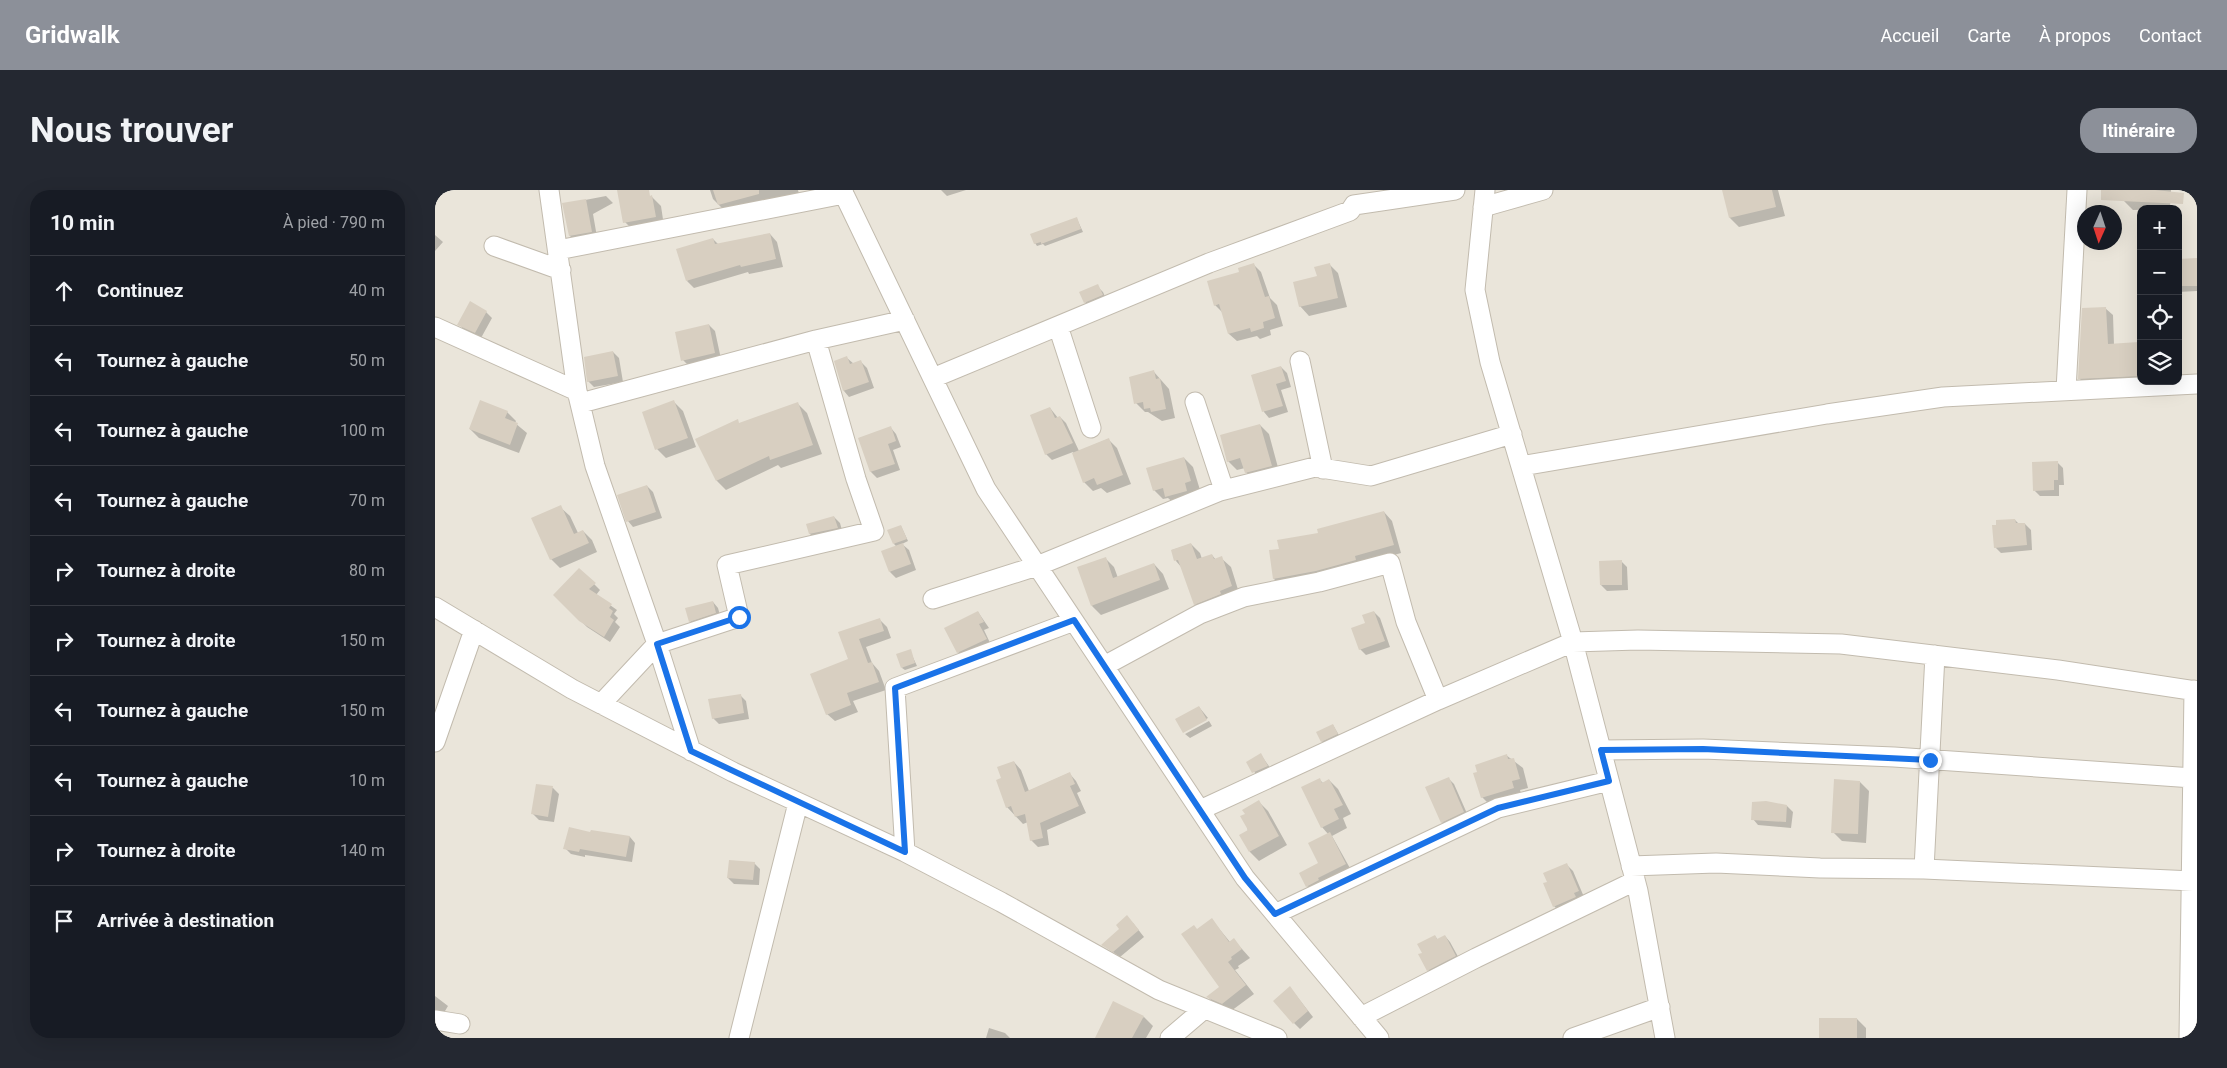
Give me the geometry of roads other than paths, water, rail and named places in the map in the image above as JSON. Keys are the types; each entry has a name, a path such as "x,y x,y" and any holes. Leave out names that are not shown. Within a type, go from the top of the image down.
{"street":[{"path":"549,190 579,397 595,466 657,644 691,751"},
{"path":"933,378 1209,263 1349,211 1354,205 1455,190"},
{"path":"1543,190 1484,199 1475,290 1490,362 1573,642 1633,873 1665,1038"},
{"path":"2066,390 2077,190"},
{"path":"558,250 843,192 986,489 1245,878 1379,1038"},
{"path":"494,246 561,270"},
{"path":"435,327 579,397 905,320"},
{"path":"1058,326 1091,428"},
{"path":"601,704 657,644 739,617 727,566 874,530 848,452 816,340"},
{"path":"1301,361 1323,469"},
{"path":"1521,466 1827,414 1943,397 2197,384"},
{"path":"1195,402 1224,490"},
{"path":"933,599 1037,566 1224,490 1315,467 1371,476 1511,434"},
{"path":"1104,666 1200,614 1244,597 1319,582 1390,562 1406,622 1438,700"},
{"path":"435,607 601,704 691,751 905,852 1001,902 1159,990 1277,1038"},
{"path":"905,852 895,688 1074,620"},
{"path":"435,742 474,630"},
{"path":"1200,810 1438,700 1573,642 1638,640 1841,644 2058,670 2196,691 2189,1038"},
{"path":"1924,869 1935,655"},
{"path":"1601,750 1703,749 1930,760 2193,778"},
{"path":"1275,914 1498,808 1609,781"},
{"path":"739,1038 798,803"},
{"path":"1361,1017 1477,958 1633,873 1716,863 1820,868 1924,869 2193,881"},
{"path":"1573,1038 1659,1007"},
{"path":"1170,1038 1204,1009"},
{"path":"435,1020 460,1024"}]}
